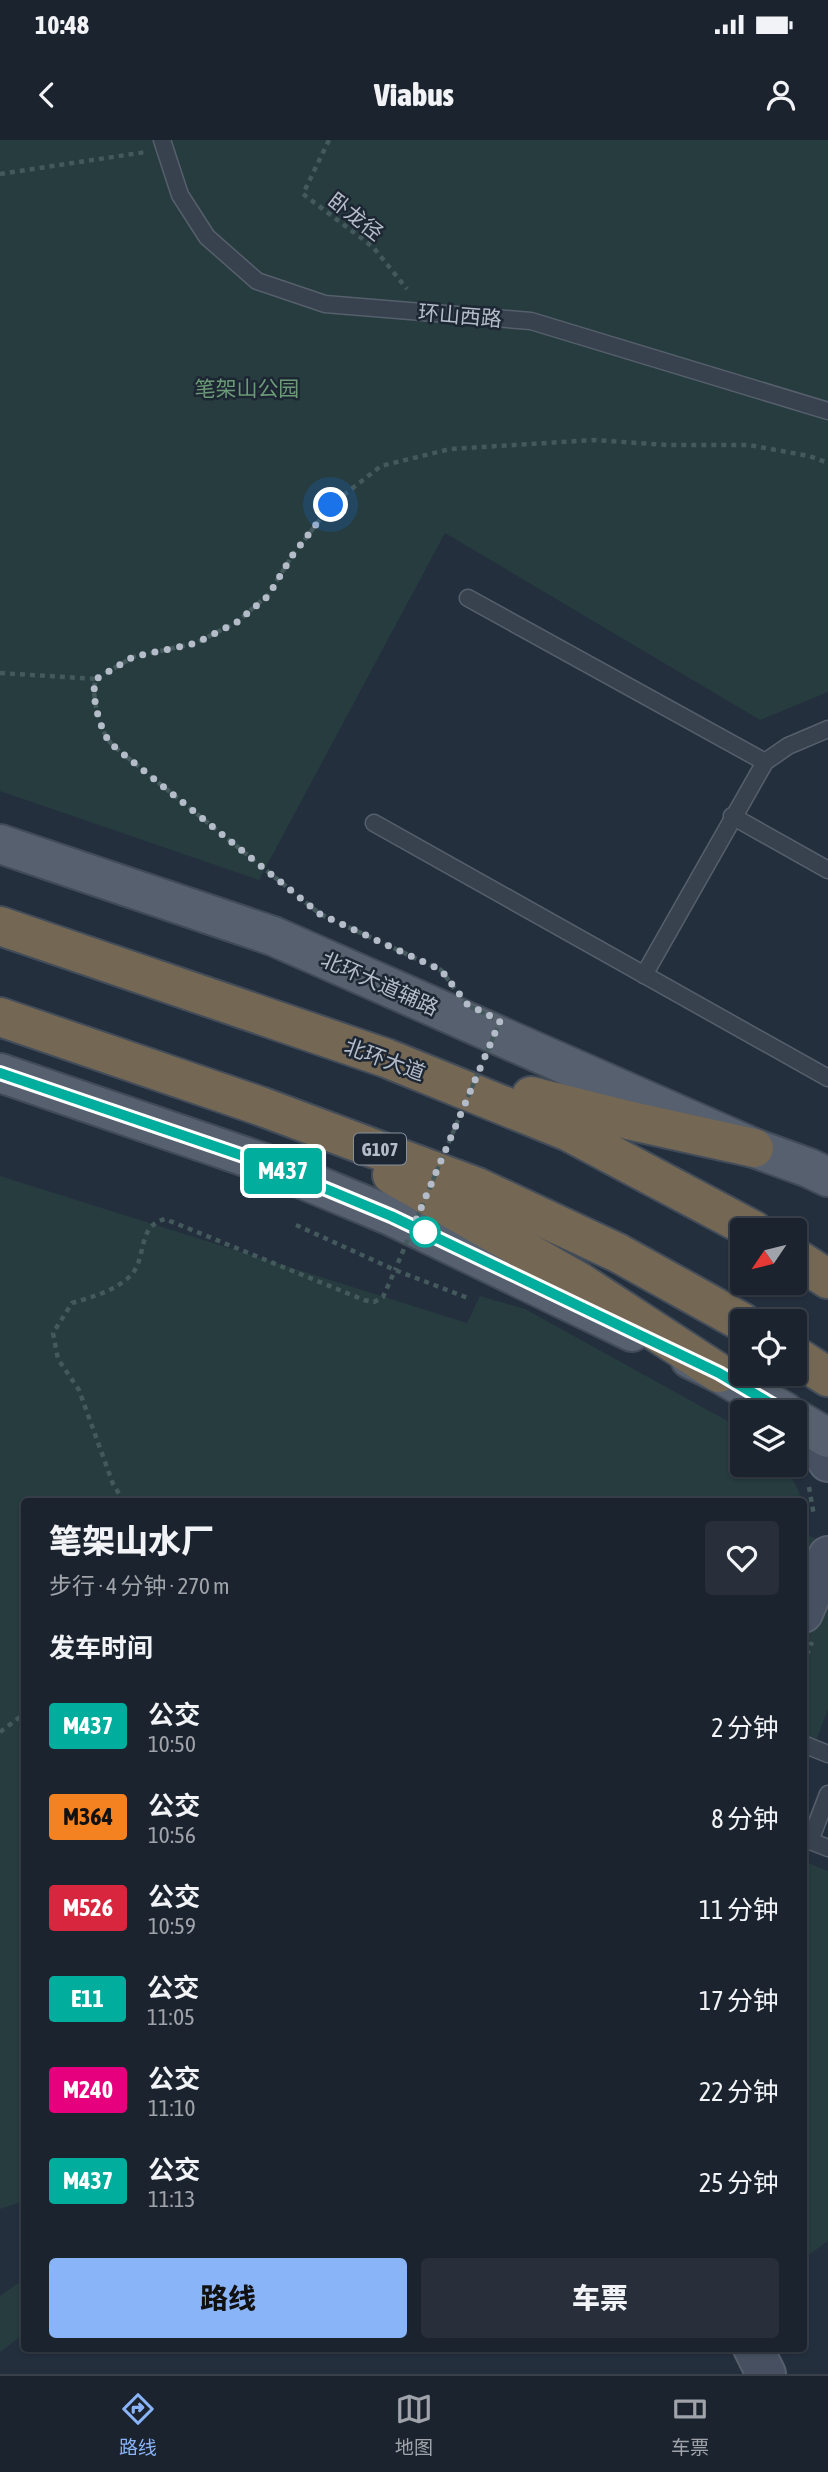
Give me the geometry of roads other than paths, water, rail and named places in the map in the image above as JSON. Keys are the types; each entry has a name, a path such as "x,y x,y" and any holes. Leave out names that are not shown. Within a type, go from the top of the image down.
{"highway":[{"name":"北环大道","path":"0,926 386,1058 569,1132 730,1218"},
{"name":"G107","path":"0,1017 260,1106 477,1187 618,1253 730,1315"},
{"path":"386,1058 623,1119 754,1148"},
{"path":"260,1106 346,1150 578,1281 719,1373"},
{"path":"807,1265 828,1279"},
{"path":"807,1363 828,1377"}],"main road":[{"name":"北环大道辅路","path":"0,844 273,936 754,1148 828,1177"},
{"path":"0,1073 189,1136 391,1216 719,1373 765,1400"},
{"path":"807,1426 828,1438"}],"street":[{"path":"807,1433 828,1462"},
{"path":"807,1604 828,1556"},
{"path":"755,2352 766,2374"}],"lane":[{"name":"环山西路","path":"163,144 180,195 207,237 257,281 324,304 531,321 828,411"},
{"path":"468,598 765,762"},
{"path":"644,975 765,762 788,746 828,729"},
{"path":"732,816 828,870"},
{"path":"374,823 828,1079"},
{"path":"807,1746 828,1754"},
{"path":"828,1794 810,1841 828,1849"}],"park label":[{"name":"笔架山公园","path":"247,388"}]}
